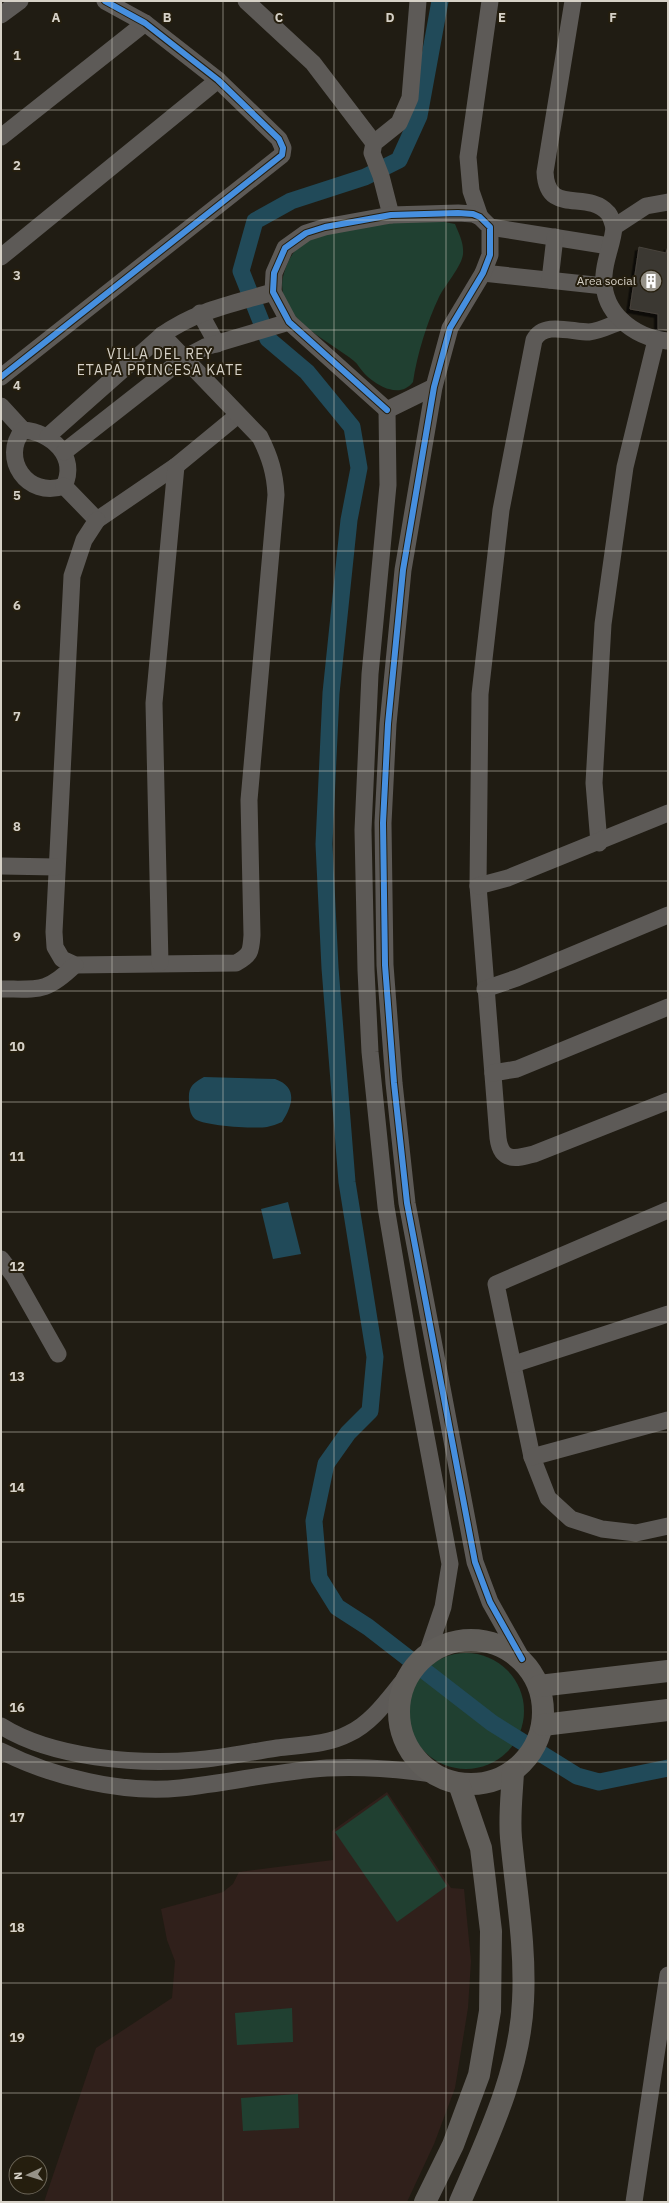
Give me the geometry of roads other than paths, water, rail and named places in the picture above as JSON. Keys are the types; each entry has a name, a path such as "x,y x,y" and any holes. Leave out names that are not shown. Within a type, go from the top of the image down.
{"street":[{"path":"1,15 20,1"},
{"path":"1,377 282,155 283,148 279,139 218,80 145,23 105,1"},
{"path":"246,1 313,63 374,144"},
{"path":"392,215 381,176 372,152 374,144 399,123 410,98 418,1"},
{"path":"1,1751 58,1774 114,1787 178,1788 327,1768 382,1767 433,1774 459,1784 487,1783 513,1772 533,1751 543,1725 539,1686 532,1671 522,1659 490,1602 475,1562 407,1203 394,1083 385,965 383,823 388,724 403,570 434,387 450,328 482,273 490,255 485,222 471,191 468,157 490,1"},
{"path":"573,1 545,172 546,182 549,191 557,199 599,206 608,213 614,227 605,267 604,286 610,304 622,322 639,334 662,340 625,467 603,624 594,783 598,843"},
{"path":"1,137 145,23"},
{"path":"1,257 218,80"},
{"path":"614,227 646,206 668,202"},
{"path":"427,1654 443,1607 450,1564 413,1367 386,1207 370,1052 366,970 363,830 370,674 388,484 387,410 289,322 273,292 274,273 285,248 306,233 325,227 392,215 458,212 485,222 555,237 609,246"},
{"path":"550,280 555,237"},
{"path":"482,273 604,286"},
{"path":"48,436 162,335 182,321 200,313 273,292"},
{"path":"200,313 217,344"},
{"path":"64,452 184,358 217,344 289,322"},
{"path":"622,322 588,332 546,329 536,334 534,340 502,510 480,694 478,886 485,989 499,1144 505,1154 514,1158 534,1154 668,1100"},
{"path":"162,335 260,438 270,457 275,476 276,495 249,800 251,950 246,958 236,963 75,965 62,959 55,947 54,932 56,867 72,576 84,540 97,520 176,466 238,415"},
{"path":"387,410 434,387"},
{"path":"1,406 23,430 33,431 48,436 64,452 68,462 68,478 64,486 54,490 42,489 27,484 15,473 5,446 23,430"},
{"path":"160,963 154,702 176,466"},
{"path":"64,486 97,520"},
{"path":"478,886 508,878 598,843 668,813"},
{"path":"1,866 56,867"},
{"path":"485,989 524,975 668,915"},
{"path":"1,989 43,988 58,982 75,965"},
{"path":"492,1073 517,1069 668,1007"},
{"path":"668,1210 496,1284 514,1364 532,1457 548,1498 572,1519 602,1529 636,1532 668,1526"},
{"path":"1,1259 14,1276 58,1354"},
{"path":"514,1364 668,1314"},
{"path":"532,1457 668,1420"},
{"path":"1,1726 15,1735 68,1752 122,1760 196,1760 326,1742 349,1734 367,1721 427,1654 458,1640 492,1641 522,1659"},
{"path":"539,1686 668,1671"},
{"path":"408,1674 399,1701 401,1729 412,1755 433,1774"},
{"path":"543,1725 668,1710"},
{"path":"460,2202 502,2103 516,2052 523,2002 522,1930 511,1836 513,1772"},
{"path":"425,2202 453,2145 480,2076 490,2011 491,1931 481,1848 459,1784"},
{"path":"634,2202 668,1975"}],"water":[{"path":"204,1077 275,1079 282,1082 290,1092 291,1103 289,1109 282,1122 267,1127 252,1128 217,1125 198,1121 194,1118 191,1112 189,1092 194,1083"},
{"path":"288,1202 301,1254 273,1259 261,1209"}],"waterway":[{"path":"440,1 419,116 399,160 365,177 291,201 255,221 241,271 268,339 307,372 352,427 359,468 349,520 331,693 324,844 330,968 347,1182 375,1357 370,1411 348,1433 326,1464 314,1521 319,1578 337,1607 368,1627 492,1723 577,1776 599,1782 668,1768"}],"place":[{"name":"Area social","path":"651,281"}],"district":[{"name":"VILLA DEL REY ETAPA PRINCESA KATE","path":"160,362"}]}
